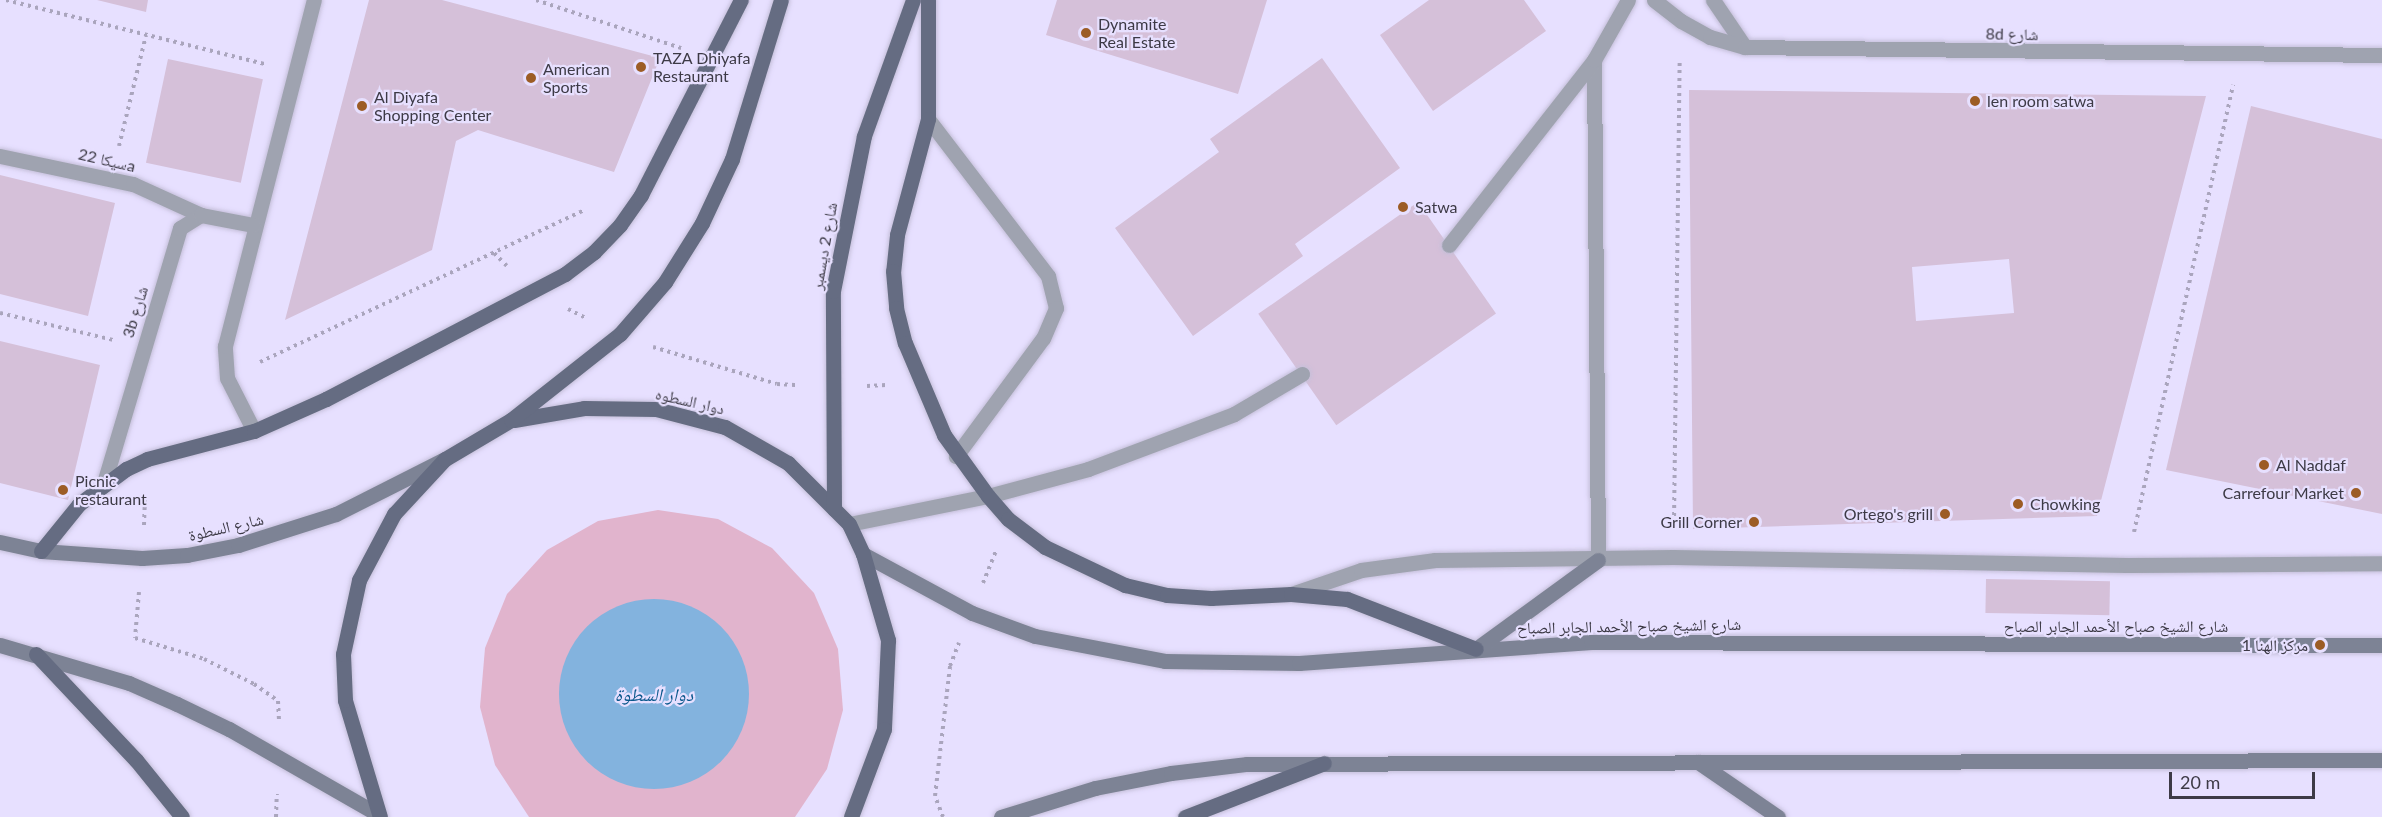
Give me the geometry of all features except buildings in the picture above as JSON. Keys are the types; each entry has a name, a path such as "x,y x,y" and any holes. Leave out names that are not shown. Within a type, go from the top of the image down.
{"main road":[{"path":"41,551 79,504 104,483 147,459 254,431 326,399 533,291 572,268 620,225 641,195 741,0"},
{"path":"379,816 345,700 343,654 359,580 394,514 445,459 511,420 620,334 665,282 702,223 732,159 782,0"},
{"name":"شارع 2 ديسمبر","path":"834,509 832,291 864,136 913,0"},
{"path":"928,0 928,119 897,235 893,271 901,326 919,377 956,456 1008,519 1045,547 1084,569 1125,585 1167,595 1211,598 1291,594 1347,599 1476,649 1598,560"},
{"name":"دوار السطوه","path":"511,420 584,408 656,409 725,428 788,463 849,524"},
{"name":"شارع السطوة","path":"0,542 41,551 142,558 187,555 287,531 336,513 445,459"},
{"path":"849,524 863,554 888,640 884,729 851,817"},
{"name":"شارع الشيخ صباح الأحمد الجابر الصباح","path":"863,554 972,613 1035,636 1165,661 1299,663 1591,642 2382,645"},
{"path":"0,645 129,683 229,729 379,816"},
{"path":"36,654 136,760 182,817"},
{"path":"1001,817 1095,788 1171,773 1247,764 2382,760"},
{"path":"1698,762 1778,817"},
{"path":"1185,817 1324,763"}],"street":[{"path":"254,431 227,378 225,346 253,225 314,0"},
{"path":"1449,245 1594,60 1628,0"},
{"name":"8d شارع","path":"1654,0 1681,21 1710,37 1745,47 2382,55"},
{"path":"1713,0 1745,47"},
{"path":"1594,60 1598,560"},
{"path":"928,119 1048,276 1056,308 1043,338 956,456"},
{"name":"سيكا 22a","path":"0,156 112,179 157,192 201,215"},
{"path":"201,215 253,225"},
{"name":"3b شارع","path":"104,483 180,228 201,215"},
{"path":"849,524 988,496 1088,469 1234,414 1302,374"},
{"path":"1291,594 1362,570 1398,564 1673,557 2126,565 2382,563"}],"path":[{"path":"6,0 295,71"},
{"path":"536,0 713,58"},
{"path":"1673,557 1681,21"},
{"path":"112,179 146,35"},
{"path":"2126,565 2240,55"},
{"path":"227,378 594,206"},
{"path":"494,253 533,291 620,334 668,353 777,384 886,385 919,377"},
{"path":"0,313 143,348"},
{"path":"147,459 135,638 228,670 279,701 276,817"},
{"path":"943,817 935,796 950,666 1008,519"}],"shaded area":[{"path":"658,510 718,519 772,548 814,593 838,649 843,710 827,769 795,817 529,817 495,765 480,707 485,648 507,594 547,550 598,521"}],"water":[{"name":"دوار السطوة","path":"663,599 673,600 699,610 714,620 728,634 745,666 749,694 748,713 738,739 728,754 714,768 699,778 673,788 645,789 635,788 609,778 594,768 580,754 570,739 560,713 559,685 560,675 570,649 580,634 594,620 609,610 635,600"}],"place":[{"name":"Dynamite Real Estate","path":"1086,33"},
{"name":"TAZA Dhiyafa Restaurant","path":"641,67"},
{"name":"American Sports","path":"531,78"},
{"name":"len room satwa","path":"1975,101"},
{"name":"Al Diyafa Shopping Center","path":"362,106"},
{"name":"Satwa","path":"1403,207"},
{"name":"Al Naddaf","path":"2264,465"},
{"name":"Picnic restaurant","path":"63,490"},
{"name":"Carrefour Market","path":"2356,493"},
{"name":"Chowking","path":"2018,504"},
{"name":"Ortego's grill","path":"1945,514"},
{"name":"Grill Corner","path":"1754,522"},
{"name":"مركز الهنا 1","path":"2320,645"}]}
